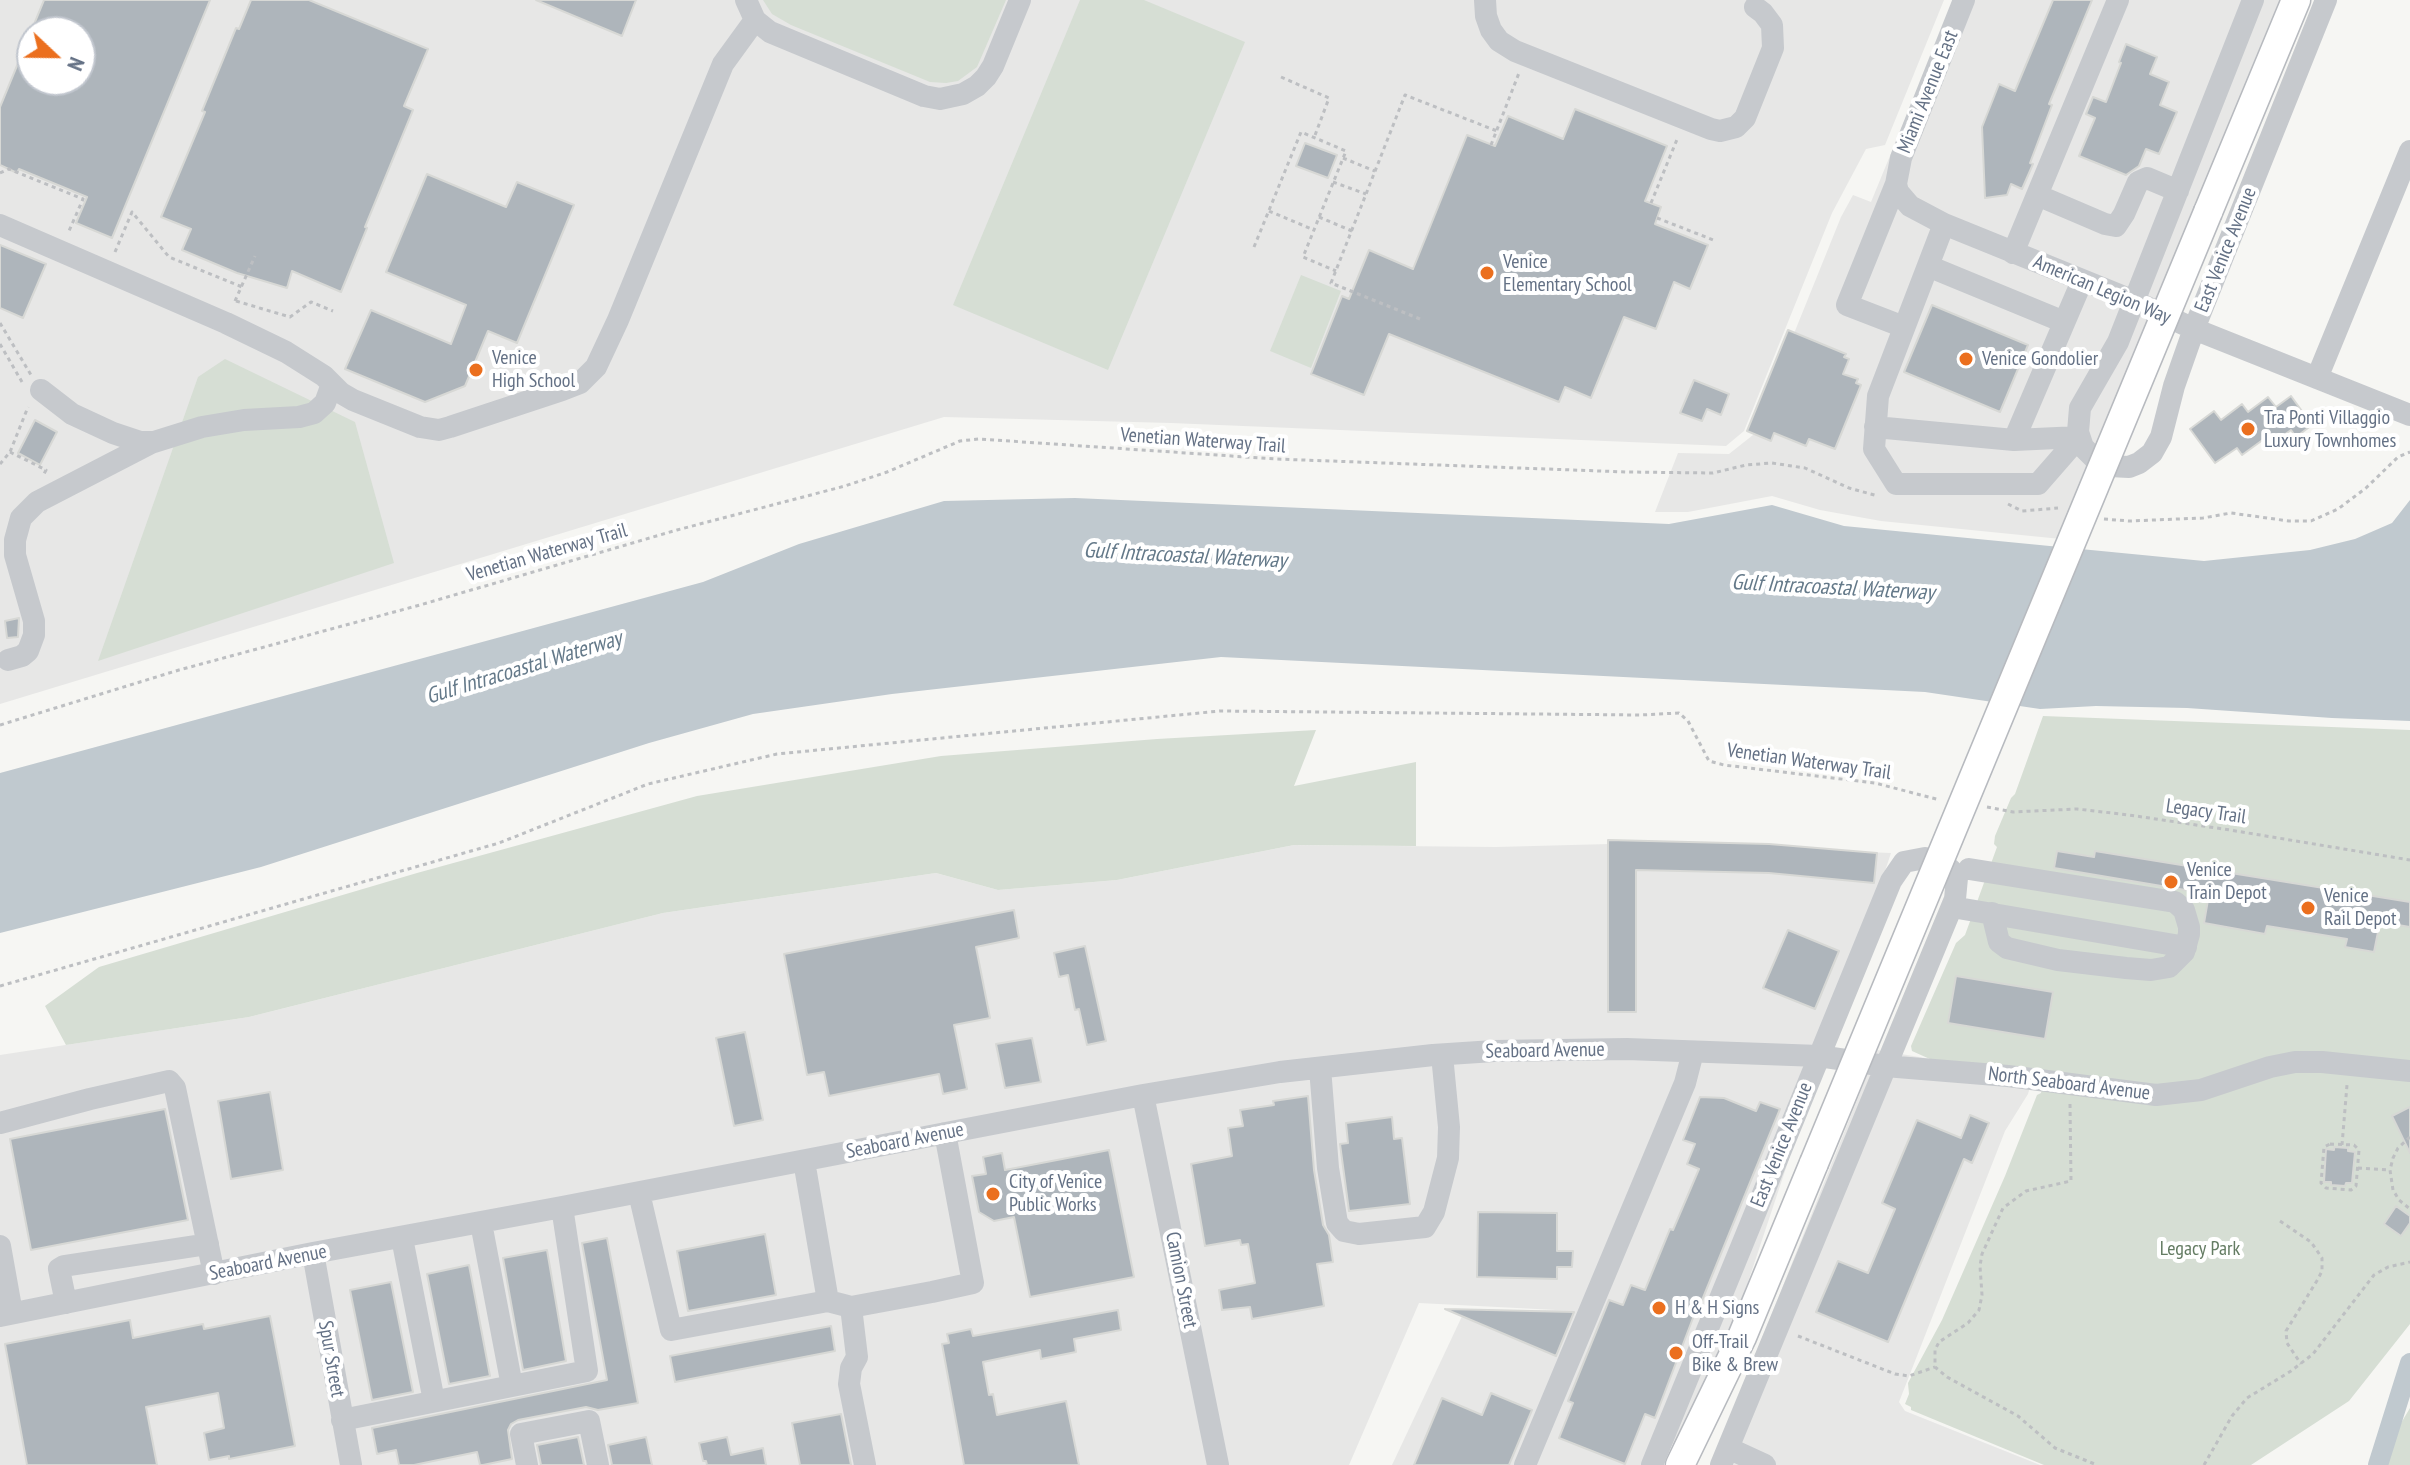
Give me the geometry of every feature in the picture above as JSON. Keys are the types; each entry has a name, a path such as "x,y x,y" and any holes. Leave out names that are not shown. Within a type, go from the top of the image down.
{"main road":[{"name":"East Venice Avenue","path":"1680,1465 1739,1343 2296,0"},
{"name":"East Venice Avenue","path":"1698,1465 1739,1343"}],"street":[{"path":"0,225 286,352 316,370 353,400 420,427 439,430 580,383 596,367 723,64 751,10 776,35 924,96 940,99 963,94 986,77 1020,0"},
{"path":"1485,0 1491,30 1499,41 1515,51 1720,131 1736,127 1745,118 1773,48 1772,25 1755,7"},
{"name":"Miami Avenue East","path":"1904,327 1847,305 1896,184 1901,158 1964,0"},
{"path":"2013,253 2118,0"},
{"path":"1944,224 1878,396 1874,449 1896,484 2038,484 2079,437 2078,421 2083,402 2112,355 2253,0"},
{"name":"East Venice Avenue","path":"2079,437 2090,455 2110,466 2134,465 2152,453 2164,430 2174,386 2194,329 2326,0"},
{"path":"2317,378 2410,151"},
{"path":"2037,195 2116,226 2138,182 2147,178 2178,191"},
{"name":"American Legion Way","path":"1896,184 1898,192 1910,206 1944,224 2410,415"},
{"path":"1928,266 2064,322"},
{"path":"2014,440 2082,281"},
{"path":"8,660 28,651 34,635 34,621 15,555 15,540 21,518 37,502 154,442 202,427 314,413 325,403 332,384"},
{"path":"31,391 99,427 140,442 154,442"},
{"path":"1875,427 2014,440 2079,437"},
{"name":"East Venice Avenue","path":"1652,1465 1897,870 1904,862 1925,858 1950,869 1957,878 1952,907 1724,1457"},
{"path":"1969,869 2175,902 2184,910 2188,921 2186,947 2169,967 2151,970 2058,960 2002,945 1992,913"},
{"path":"1952,907 2186,947"},
{"name":"Seaboard Avenue","path":"6,1314 1143,1095 1280,1072 1494,1051 1627,1049 1819,1056"},
{"path":"1525,1465 1685,1083 1693,1052"},
{"path":"1320,1068 1328,1168 1337,1223 1344,1231 1359,1234 1425,1227 1434,1212 1448,1158 1449,1127 1442,1055"},
{"name":"North Seaboard Avenue","path":"1819,1056 2156,1095 2201,1090 2295,1062 2410,1071"},
{"path":"0,1123 169,1081 175,1088 214,1274"},
{"name":"Camion Street","path":"1143,1095 1218,1465"},
{"path":"639,1193 671,1330 828,1301 851,1307 973,1283 945,1133"},
{"path":"804,1161 828,1301"},
{"path":"342,1420 587,1371 562,1207"},
{"path":"481,1223 512,1386"},
{"path":"402,1238 434,1401"},
{"path":"66,1303 59,1269 208,1244"},
{"path":"0,1246 6,1314"},
{"name":"Spur Street","path":"313,1253 351,1465"},
{"path":"109,1260 114,1293"},
{"path":"851,1307 857,1357 851,1368 849,1384 865,1465"},
{"path":"527,1465 521,1434 589,1421 598,1465"},
{"path":"1724,1457 1765,1465"}],"path":[{"path":"1491,145 1519,73"},
{"path":"1281,77 1329,98 1314,138"},
{"path":"1420,319 1331,283 1405,95 1497,131"},
{"path":"1254,247 1301,132 1346,151 1303,257 1336,271"},
{"path":"1651,203 1678,137"},
{"path":"1343,158 1375,171"},
{"path":"0,173 9,169 83,199 67,238"},
{"path":"1333,182 1366,194"},
{"path":"1269,211 1314,230"},
{"path":"113,258 132,212 169,257 242,287"},
{"path":"1319,217 1352,231"},
{"path":"1657,218 1716,241"},
{"path":"226,323 255,256"},
{"path":"236,301 290,317 311,302 333,311"},
{"path":"0,323 31,391 24,420 10,452 0,464"},
{"path":"0,344 31,391"},
{"path":"24,420 33,424"},
{"name":"Venetian Waterway Trail","path":"0,725 179,670 420,605 663,533 845,486 960,441 979,439 1317,461 1566,470 1713,473 1772,463 1805,468 1849,488 1880,497"},
{"path":"13,444 21,447"},
{"path":"10,452 46,470 39,482"},
{"path":"2102,518 2129,521 2203,518 2231,513 2311,521 2338,509 2366,488 2398,457 2410,452"},
{"path":"2005,502 2022,511 2064,508"},
{"name":"Venetian Waterway Trail","path":"0,986 499,843 648,784 777,754 1220,711 1679,713 1688,721 1709,761 1875,783 1945,802"},
{"name":"Legacy Trail","path":"1981,807 2013,812 2077,809 2129,815 2410,860"},
{"path":"2342,1145 2347,1084"},
{"path":"1935,1367 1935,1350 1939,1342 1968,1323 1979,1310 1982,1254 2003,1208 2026,1191 2071,1181 2070,1095"},
{"path":"2410,1137 2398,1148 2390,1170 2393,1190 2410,1209"},
{"path":"2330,1144 2354,1145 2359,1150 2358,1168 2356,1186 2351,1190 2326,1188 2321,1183 2324,1147 2330,1144"},
{"path":"2358,1168 2390,1170"},
{"path":"2280,1221 2311,1242 2322,1258 2322,1271 2288,1324 2285,1335 2301,1364"},
{"path":"2204,1465 2232,1416 2247,1398 2301,1364 2322,1345 2374,1275 2388,1267 2410,1262"},
{"path":"1798,1336 1895,1374 1909,1376 1935,1367"},
{"path":"1935,1367 1947,1377 2018,1416 2055,1448 2097,1465"}],"shaded area":[{"name":"Venice High School","path":"0,0 1944,0 1885,145 1866,149 1832,213 1744,431 1726,446 1171,423 944,417 0,704"},
{"path":"1954,0 2283,0 2061,539 1881,521 1820,510 1772,496 1688,512 1655,512 1678,453 1729,454 1753,435 1841,217 1853,195 1871,202"},
{"path":"1647,843 1891,853 1729,1339 1678,1442 1653,1454 1648,1465 1392,1465 1464,1312 1556,1310 1419,1303 1349,1465 0,1465 0,1055 249,1017 663,913 936,873 998,890 1117,880 1294,845 1496,847"},
{"path":"1877,1050 2033,1076 2028,1094 2005,1131 1899,1402 1905,1411 2040,1465 1723,1465 1717,1451"}],"green space":[{"path":"763,0 1006,0 977,67 958,81 946,83 930,82 791,25 772,14"},
{"path":"1080,0 1144,0 1245,42 1108,370 953,305"},
{"path":"1301,275 1341,291 1311,368 1270,351"},
{"path":"225,359 355,422 394,563 98,661 198,377"},
{"name":"Legacy Park","path":"2043,716 2410,730 2410,1324 2349,1401 2251,1465 2044,1465 1911,1410 1905,1404 1909,1394 1908,1383 1942,1320 2037,1095 2041,1093 2046,1071 1932,1060 1912,1051 1911,1046 1956,943 1965,935 1997,847 1994,844 1995,836 2015,794"},
{"path":"1316,730 1294,786 1416,762 1416,846 1294,845 1117,880 998,890 936,873 663,913 249,1017 66,1045 45,1006 99,967 417,873 697,796 941,756"},
{"path":"2410,1408 2410,1465 2376,1465"}],"water":[{"name":"Gulf Intracoastal Waterway","path":"1075,498 1669,524 1772,505 1844,526 2204,561 2310,550 2355,539 2392,523 2410,500 2410,721 2187,708 2096,706 2040,709 1925,692 1221,657 892,694 753,714 649,743 261,867 0,933 0,773 703,582 799,544 944,501"}],"building":[{"path":"44,0 210,0 112,238 76,223 87,197 19,169 17,173 0,165 0,107 16,68 16,96 96,96 96,16 37,16"},
{"path":"251,0 309,0 428,49 404,106 413,110 341,292 292,271 287,288 237,273 182,250 191,229 161,217 236,28 239,29"},
{"path":"536,0 636,0 622,36"},
{"path":"2053,0 2092,0 2049,104 2052,105 2022,189 2011,184 2007,195 1985,198 1982,127 1999,84 2015,91"},
{"path":"2126,44 2157,57 2150,74 2169,82 2160,105 2177,112 2159,154 2146,149 2139,166 2126,175 2079,156 2095,118 2086,114 2093,97 2106,102"},
{"name":"Venice Elementary School","path":"1575,109 1667,146 1645,201 1661,207 1655,224 1708,245 1690,289 1674,282 1656,329 1624,317 1591,398 1565,387 1559,402 1389,334 1364,395 1311,374 1342,296 1349,299 1369,250 1413,269 1467,135 1495,146 1508,116 1563,139"},
{"path":"1305,143 1337,155 1328,178 1296,166"},
{"path":"427,174 506,207 517,182 574,205 517,343 488,331 465,386 425,402 345,369 371,310 451,344 466,305 386,272"},
{"path":"0,245 46,264 23,318 0,308"},
{"name":"Venice Gondolier","path":"1932,305 2028,345 2000,412 1904,372"},
{"path":"1788,330 1846,354 1844,357 1849,359 1843,374 1858,379 1856,383 1861,385 1835,449 1809,439 1806,446 1774,433 1771,441 1747,431"},
{"path":"1694,380 1729,394 1721,415 1707,409 1702,421 1680,413"},
{"name":"Tra Ponti Villaggio Luxury Townhomes","path":"2291,396 2312,425 2296,437 2291,430 2269,446 2264,439 2242,455 2237,448 2215,463 2190,429 2214,411 2221,420 2242,404 2248,412 2268,397 2276,407"},
{"path":"35,420 57,432 40,465 18,453"},
{"path":"19,618 18,637 7,638 5,621"},
{"path":"1608,840 1769,844 1877,853 1874,883 1769,873 1636,870 1636,1012 1608,1012"},
{"name":"Venice Rail Depot","path":"2057,851 2094,857 2095,851 2410,902 2410,927 2380,922 2374,952 2345,947 2347,939 2267,926 2265,934 2204,923 2209,894 2054,868"},
{"path":"1014,910 1019,938 976,947 990,1018 954,1025 967,1089 943,1094 939,1074 829,1096 824,1072 807,1075 784,954"},
{"path":"1788,930 1839,951 1815,1009 1763,988"},
{"path":"1085,946 1106,1041 1087,1045 1079,1009 1075,1010 1068,975 1059,977 1054,953"},
{"path":"1956,976 2053,992 2045,1039 1948,1023"},
{"path":"745,1032 763,1120 734,1126 716,1038"},
{"path":"1032,1038 1041,1082 1005,1088 996,1044"},
{"path":"270,1092 283,1170 231,1179 218,1101"},
{"path":"1308,1096 1314,1170 1333,1262 1317,1264 1324,1306 1252,1319 1250,1307 1222,1310 1219,1290 1255,1283 1248,1244 1241,1245 1240,1240 1205,1246 1191,1164 1232,1156 1228,1128 1243,1126 1240,1110"},
{"path":"1700,1097 1724,1098 1756,1111 1760,1102 1780,1109 1696,1310 1655,1418 1645,1414 1625,1464 1559,1438 1573,1403 1568,1401 1609,1300 1623,1305 1631,1285 1645,1290 1699,1169 1687,1164 1695,1144 1683,1140"},
{"path":"2410,1107 2410,1153 2392,1116"},
{"path":"165,1109 188,1220 31,1250 10,1139"},
{"path":"1970,1115 1989,1123 1972,1163 1964,1159 1888,1342 1816,1312 1838,1261 1868,1273 1895,1209 1882,1203 1917,1120 1961,1138"},
{"path":"1392,1117 1394,1139 1402,1138 1410,1204 1349,1211 1340,1144 1348,1143 1346,1123"},
{"path":"2334,1147 2355,1152 2352,1183 2345,1186 2324,1182 2326,1149 2334,1150"},
{"path":"1109,1150 1134,1277 1030,1297 1014,1217 994,1221 979,1212 972,1176 986,1174 983,1157 1002,1153 1005,1170"},
{"path":"2396,1206 2410,1216 2410,1223 2401,1236 2384,1224"},
{"path":"1478,1212 1557,1213 1557,1251 1573,1251 1572,1267 1557,1267 1557,1279 1477,1277"},
{"path":"765,1234 776,1295 688,1311 677,1251"},
{"path":"607,1238 638,1403 598,1410 586,1407 518,1420 508,1430 512,1459 483,1465 480,1465 477,1452 414,1465 399,1465 396,1450 377,1454 372,1428 607,1380 582,1243"},
{"path":"547,1250 566,1361 523,1370 503,1258"},
{"path":"469,1265 490,1376 449,1384 427,1274"},
{"path":"391,1282 413,1392 372,1400 350,1290"},
{"path":"1445,1309 1574,1312 1556,1356"},
{"path":"1118,1310 1121,1330 1074,1339 1076,1352 1041,1359 1040,1350 983,1362 989,1395 993,1394 997,1415 1066,1401 1079,1465 964,1465 942,1344 949,1343 947,1334 971,1329 973,1336"},
{"path":"270,1316 295,1446 209,1460 204,1433 224,1428 218,1393 146,1407 157,1465 27,1465 5,1344 130,1320 133,1338 203,1324 204,1329"},
{"path":"831,1326 835,1351 675,1382 670,1356"},
{"path":"1491,1393 1532,1410 1509,1465 1414,1465 1442,1398 1482,1415"},
{"path":"841,1414 851,1465 800,1465 792,1423"},
{"path":"578,1437 584,1465 541,1465 537,1445"},
{"path":"646,1437 652,1465 612,1465 608,1445"},
{"path":"727,1437 731,1455 763,1448 766,1465 707,1465 699,1443"}],"waterway":[{"path":"2378,1465 2410,1363"}],"place":[{"name":"Venice Elementary School","path":"1487,273"},
{"name":"Venice Gondolier","path":"1966,359"},
{"name":"Venice High School","path":"476,370"},
{"name":"Tra Ponti Villaggio Luxury Townhomes","path":"2248,429"},
{"name":"Venice Train Depot","path":"2171,882"},
{"name":"Venice Rail Depot","path":"2308,908"},
{"name":"City of Venice Public Works","path":"993,1194"},
{"name":"H & H Signs","path":"1659,1308"},
{"name":"Off-Trail Bike & Brew","path":"1676,1353"}]}
